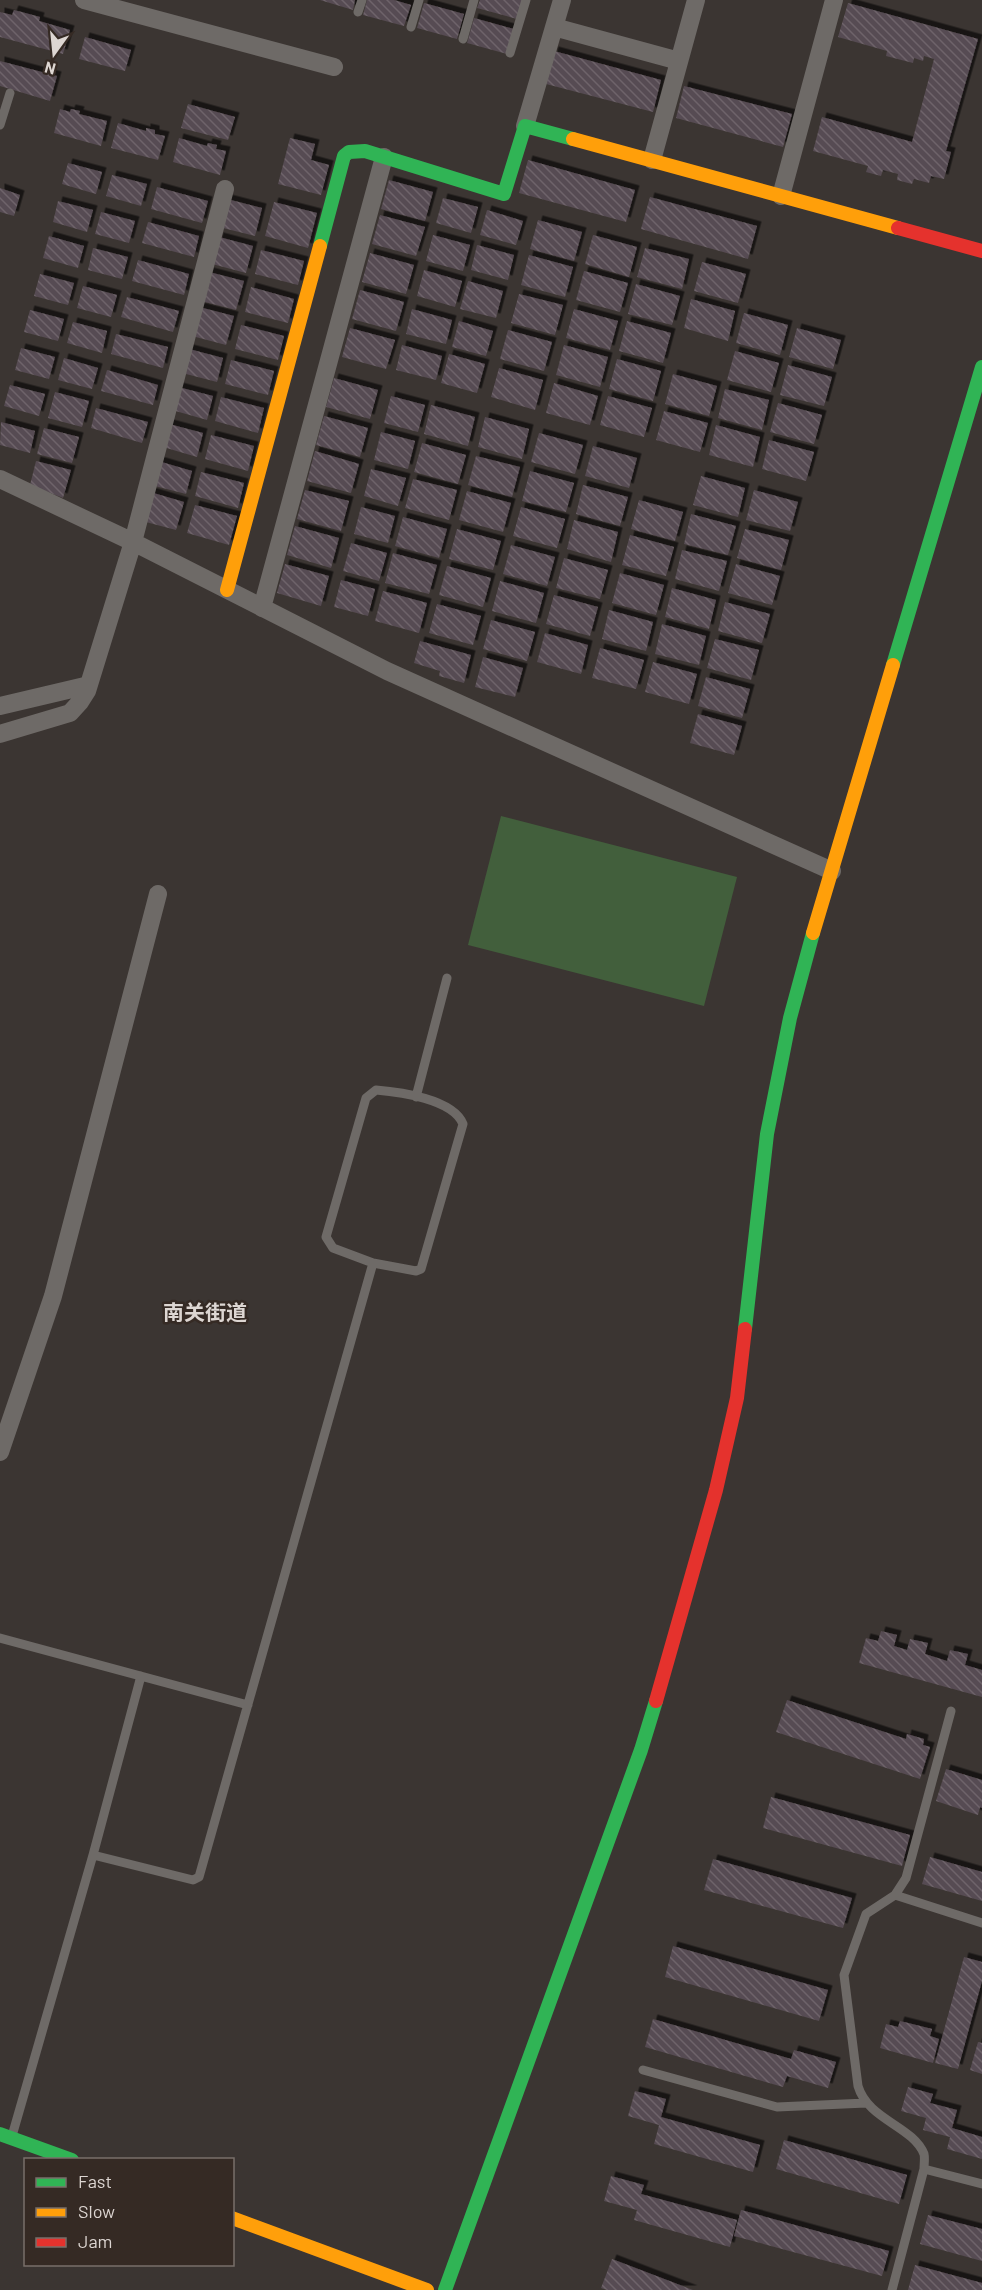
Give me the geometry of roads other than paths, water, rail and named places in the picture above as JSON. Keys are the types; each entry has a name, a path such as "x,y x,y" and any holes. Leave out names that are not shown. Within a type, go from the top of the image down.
{"street":[{"path":"84,0 334,68"},
{"path":"227,590 344,156 357,150 504,194 562,0"},
{"path":"651,160 696,0"},
{"path":"781,196 834,0"},
{"path":"554,27 679,62"},
{"path":"525,126 982,250"},
{"path":"262,608 384,157"},
{"path":"0,734 70,713 80,702 88,685 133,542 225,189"},
{"path":"445,2290 641,1750 674,1641 713,1500 737,1398 767,1134 790,1018 982,367"},
{"path":"0,479 133,542 387,671 832,871"},
{"path":"0,706 88,685"},
{"path":"0,1452 53,1296 158,894"},
{"path":"6,2136 66,2158"},
{"path":"234,2219 428,2290"}],"lane":[{"path":"358,12 362,0"},
{"path":"411,27 419,0"},
{"path":"463,39 474,0"},
{"path":"510,53 526,0"},
{"path":"0,125 10,93"},
{"path":"416,1097 447,978"},
{"path":"376,1090 399,1092 449,1108 460,1117 463,1124 421,1269 407,1271 373,1263 333,1248 326,1237 366,1098 376,1090"},
{"path":"93,1855 193,1880 199,1877 373,1263"},
{"path":"0,1638 248,1705"},
{"path":"6,2136 93,1855 141,1676"},
{"path":"891,2290 924,2169 924,2155 915,2142 861,2098 844,1975 866,1914 895,1895 906,1878 951,1711"},
{"path":"895,1895 982,1923"},
{"path":"643,2070 777,2107 866,2103"},
{"path":"924,2169 982,2184"}],"district":[{"name":"南关街道","path":"205,1313"}]}
